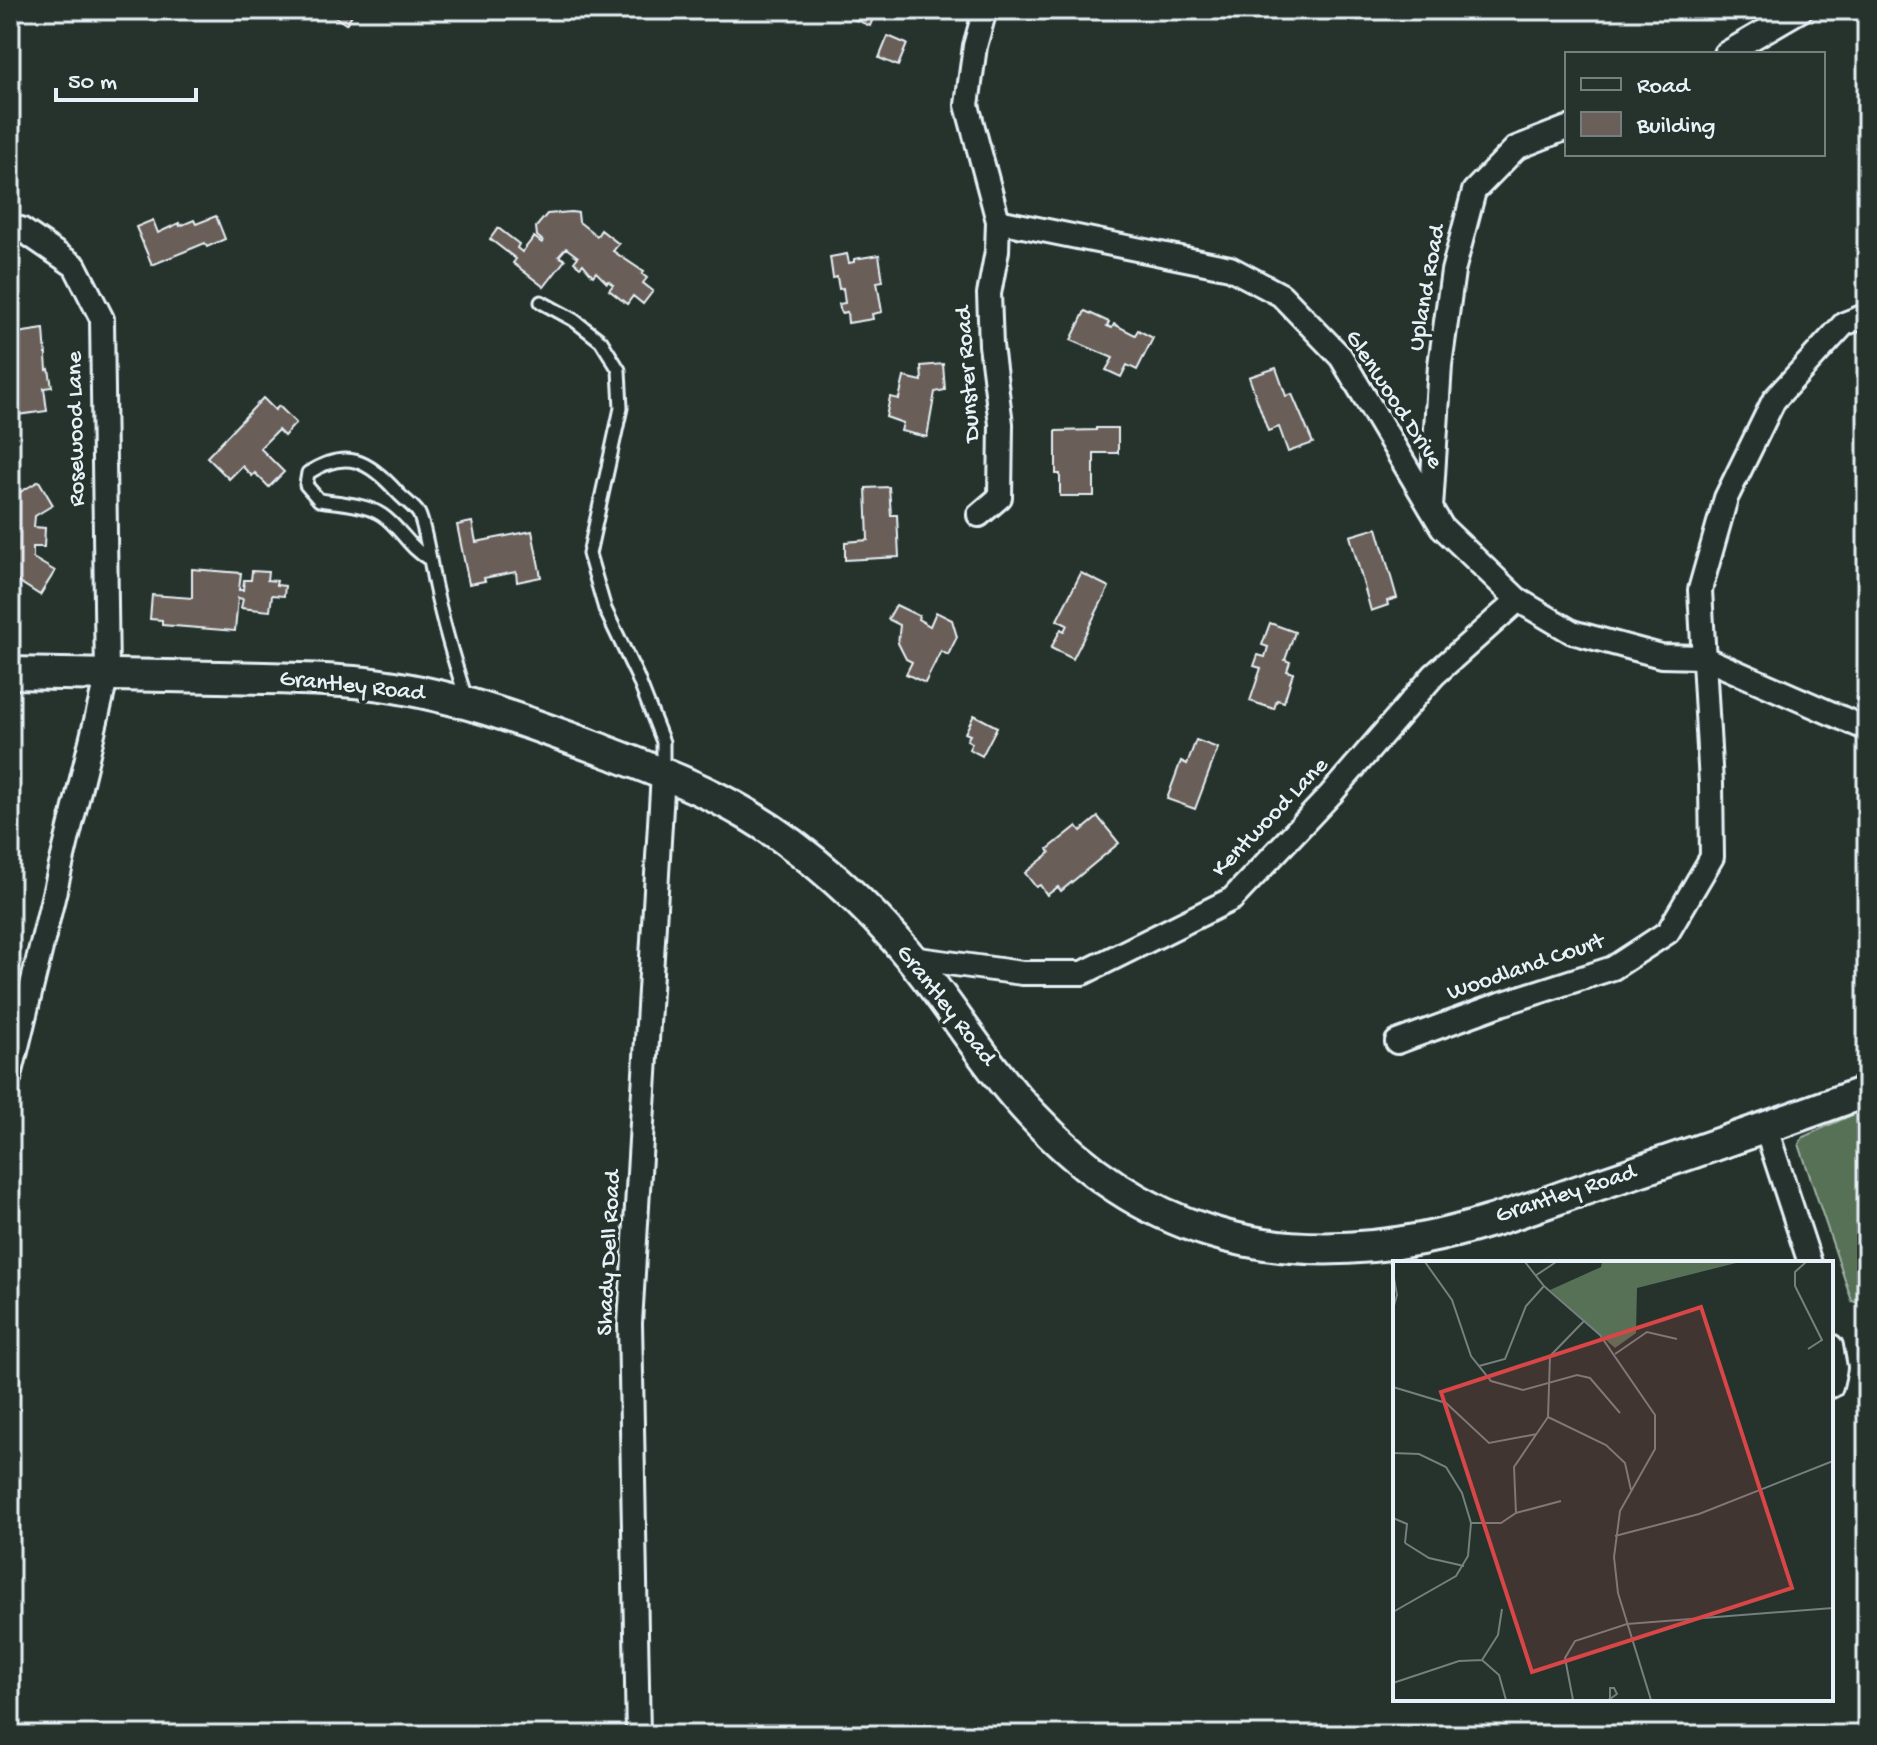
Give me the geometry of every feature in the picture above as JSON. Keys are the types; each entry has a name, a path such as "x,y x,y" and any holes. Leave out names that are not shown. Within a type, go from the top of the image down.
{"street":[{"path":"985,10 975,46 967,105 998,221"},
{"path":"1728,52 1801,10"},
{"name":"Upland Road","path":"1431,509 1440,365 1453,271 1474,191 1516,148 1565,129"},
{"name":"Glenwood Drive","path":"998,221 1230,268 1281,295 1341,357 1442,527 1518,600 1572,632 1661,656 1702,657 1867,729"},
{"name":"Dunster Road","path":"979,515 1000,497 1001,424 991,345 989,294 997,251 998,221"},
{"name":"Rosewood Lane","path":"10,227 21,229 75,266 102,319 107,675 10,1076"},
{"name":"Woodland Court","path":"1397,1042 1613,968 1668,932 1712,857 1700,590 1726,498 1774,400 1844,324 1867,315"},
{"name":"Kentwood Lane","path":"911,958 1022,973 1083,973 1232,899 1331,794 1434,675 1518,600"},
{"name":"Grantley Road","path":"10,673 312,679 369,684 468,703 534,724 699,789 750,816 803,852 842,886 911,958 980,1053 1032,1116 1073,1155 1110,1185 1139,1203 1222,1236 1315,1250 1380,1246 1427,1238 1499,1218 1864,1097"},
{"name":"Shady Dell Road","path":"638,1735 630,1323 663,774"},
{"path":"1766,1129 1809,1261"},
{"path":"1833,1357 1833,1377"}],"lane":[{"path":"541,302 574,320 601,341 619,370 621,408 589,554 605,609 637,676 663,742 663,774"},
{"path":"429,559 416,552 381,514 319,500 306,485 308,473 324,463 357,460 377,470 418,513 429,559 451,652 468,703"}],"green space":[{"path":"1867,1108 1867,1306 1852,1301 1799,1144 1803,1137"}],"building":[{"path":"324,10 355,10 346,24"},
{"path":"858,10 880,10 876,11 870,26 854,19"},
{"path":"888,36 907,44 898,66 879,58"},
{"path":"578,213 579,222 597,236 601,230 619,244 613,251 644,272 642,274 647,278 643,283 653,291 643,304 633,296 627,304 609,290 613,285 608,281 596,272 593,276 583,264 580,267 574,262 578,257 566,248 559,256 565,260 544,287 513,263 516,259 490,239 498,228 519,244 517,248 522,252 534,237 542,243 536,227 547,214"},
{"path":"216,216 225,239 207,247 205,243 152,265 136,227 153,220 158,233 179,223 180,226 194,220 196,224"},
{"path":"847,254 849,263 854,259 879,255 883,281 877,282 882,312 872,314 873,319 848,323 847,312 841,313 839,304 845,303 843,288 839,289 837,277 833,278 830,257"},
{"path":"1085,311 1109,322 1107,326 1112,328 1114,324 1135,335 1138,330 1153,338 1137,370 1127,365 1121,377 1106,370 1113,358 1071,340"},
{"path":"44,329 47,370 52,387 44,388 47,411 10,416 10,334"},
{"path":"943,364 945,390 935,392 927,437 901,431 903,423 886,417 890,397 899,399 904,377 922,381 921,366"},
{"path":"1276,368 1286,396 1292,394 1313,443 1288,452 1279,427 1268,431 1249,377"},
{"path":"263,398 275,410 279,406 296,423 284,436 278,430 260,448 284,472 269,487 255,473 252,476 242,466 229,479 207,457"},
{"path":"1118,428 1118,453 1094,453 1094,496 1060,496 1060,474 1056,474 1056,431"},
{"path":"39,481 53,505 35,516 34,527 45,528 44,547 33,547 33,558 55,571 40,595 10,576 10,498"},
{"path":"889,487 891,515 897,515 899,557 845,560 845,542 868,540 866,488"},
{"path":"472,522 476,542 532,531 541,577 517,582 516,572 469,584 457,525"},
{"path":"1377,528 1397,598 1371,611 1350,536"},
{"path":"192,569 241,573 239,590 243,590 244,580 251,580 252,571 268,572 267,580 285,586 284,596 272,595 270,611 241,608 243,599 238,598 235,631 162,625 162,620 150,619 152,595 192,598"},
{"path":"1081,573 1109,587 1073,659 1051,648 1061,629 1064,631 1067,625 1057,620"},
{"path":"896,605 919,616 918,619 930,626 936,612 952,620 957,637 948,655 941,651 925,683 906,674 912,662 906,659 898,643 900,625 888,619"},
{"path":"1270,623 1295,632 1285,660 1290,662 1287,671 1293,673 1284,702 1277,700 1274,709 1250,701 1261,668 1254,666 1258,655 1265,657 1268,647 1262,645"},
{"path":"974,715 997,727 982,756 969,749 972,743 967,740 970,735 965,733"},
{"path":"1196,740 1218,748 1195,809 1167,799 1181,761 1187,764"},
{"path":"1098,817 1119,843 1061,891 1058,887 1047,895 1040,885 1036,887 1025,873 1077,826 1081,831"}]}
